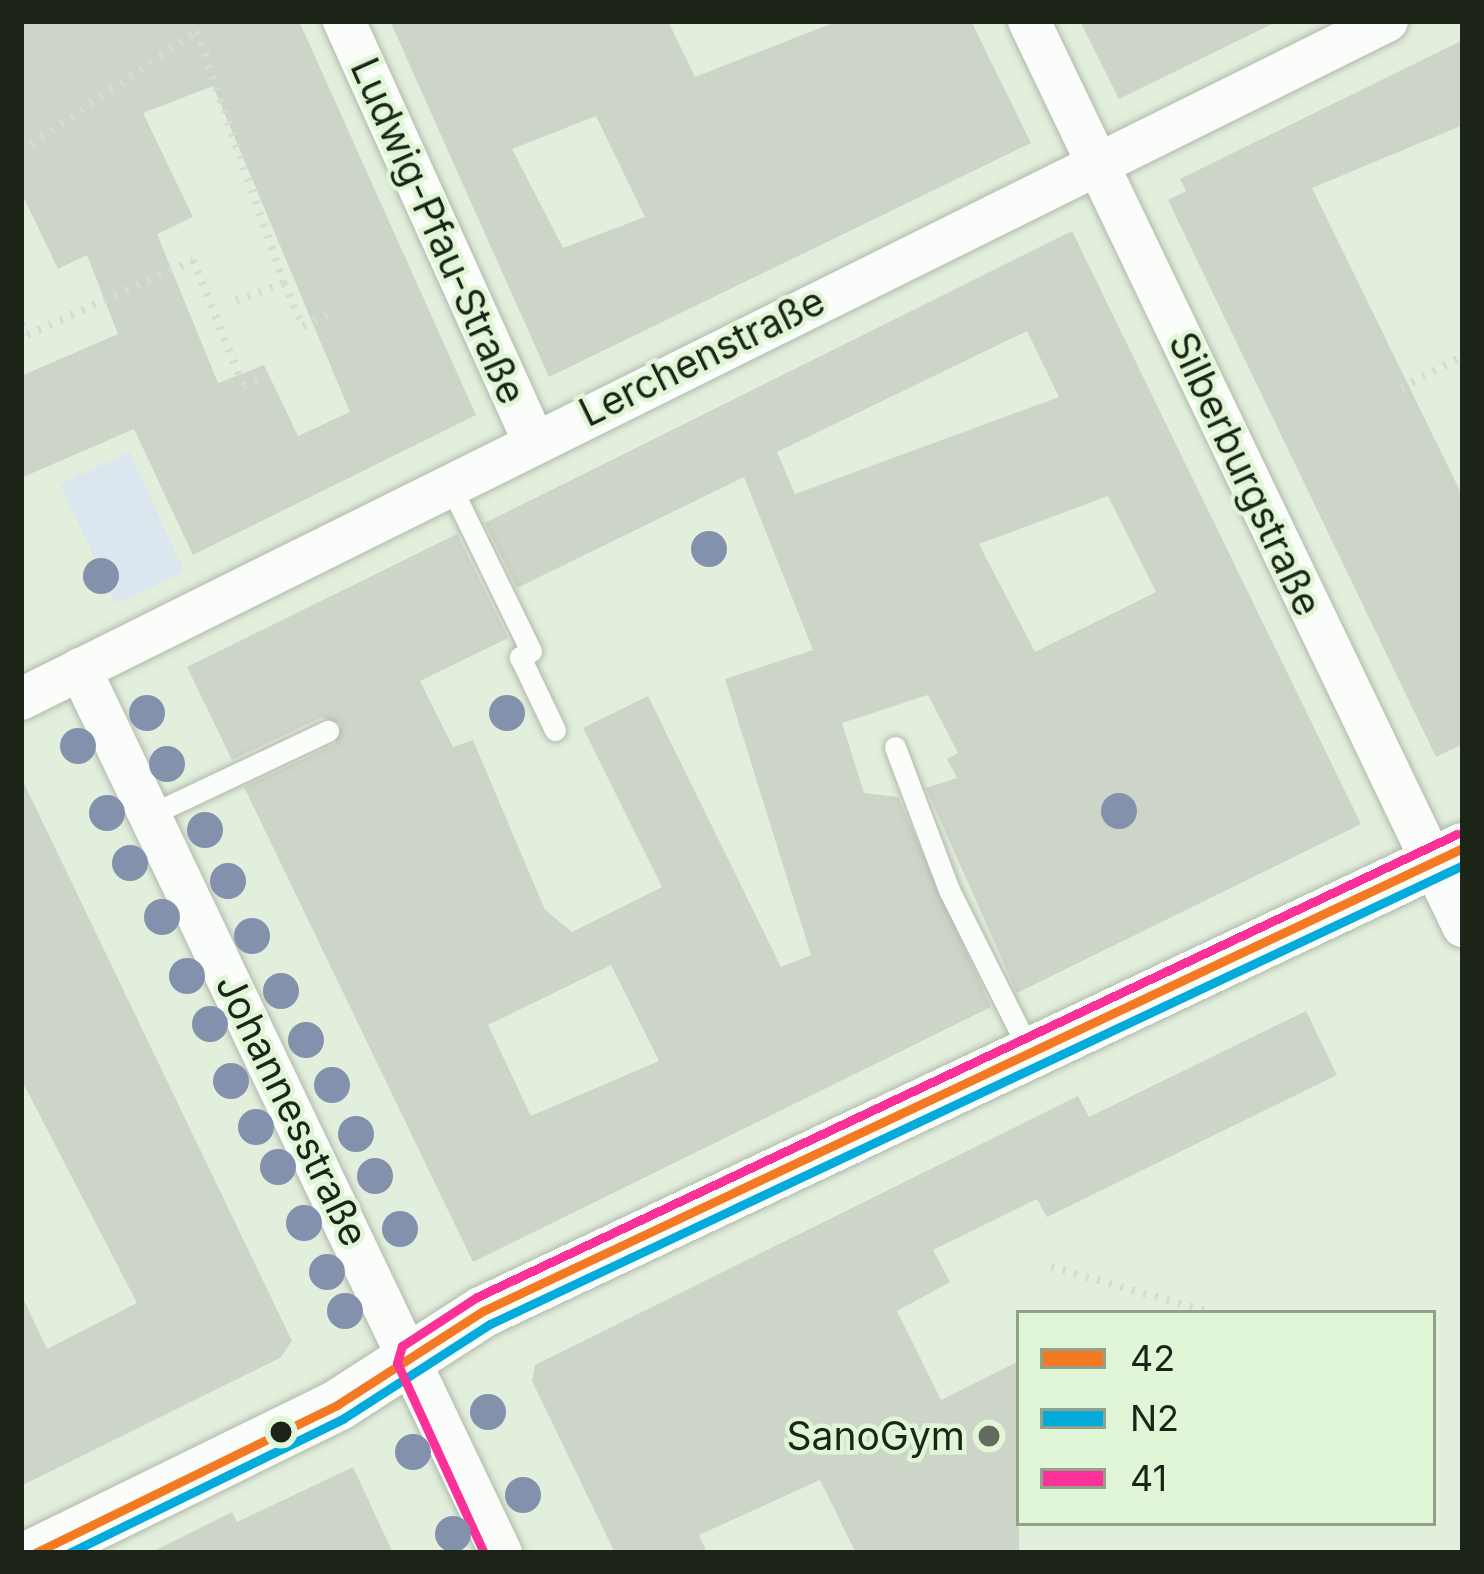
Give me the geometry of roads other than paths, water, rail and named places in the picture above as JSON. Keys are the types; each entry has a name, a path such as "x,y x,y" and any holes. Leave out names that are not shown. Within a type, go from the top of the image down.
{"street":[{"name":"Ludwig-Pfau-Straße","path":"344,21 533,440"},
{"name":"Silberburgstraße","path":"1029,21 1448,856 1463,926"},
{"name":"Lerchenstraße","path":"21,699 533,440 1387,21"},
{"name":"Johannesstraße","path":"80,669 501,1553"},
{"path":"35,1553 411,1358 483,1311 1448,856"}],"lane":[{"path":"448,483 531,651 520,657 556,730"},
{"path":"150,815 328,731"},
{"path":"896,747 949,890 1032,1056"}],"place":[{"name":"SanoGym","path":"989,1436"}]}
